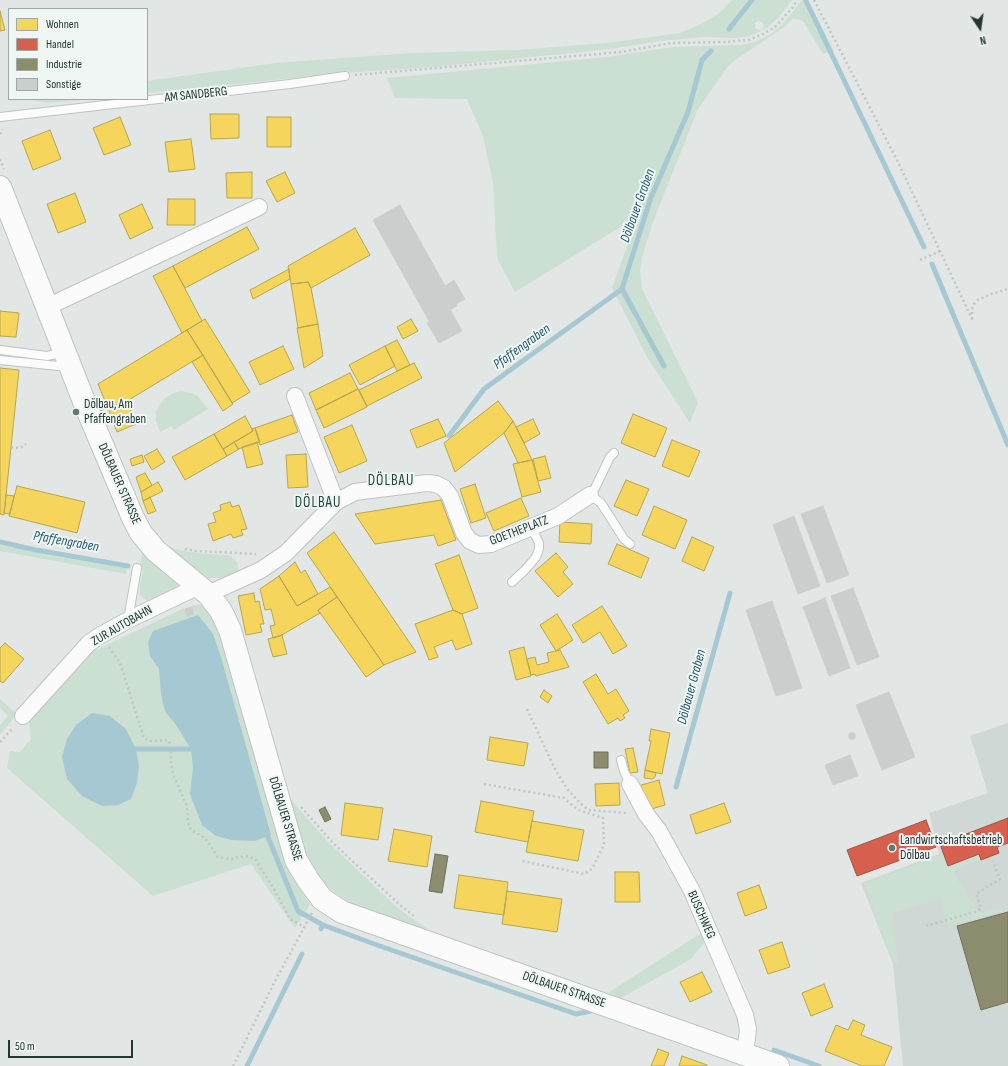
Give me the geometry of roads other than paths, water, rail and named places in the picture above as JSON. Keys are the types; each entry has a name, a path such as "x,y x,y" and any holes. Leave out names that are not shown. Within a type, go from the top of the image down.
{"street":[{"name":"DÖLBAUER STRASSE","path":"3,180 47,307 105,453 133,518 141,533 156,551 203,590 222,611 230,630 296,860 322,899 342,912 778,1066"},
{"path":"47,307 259,207"},
{"path":"295,396 336,502"},
{"name":"GOETHEPLATZ","path":"203,590 261,570 286,553 336,502 355,492 428,483 436,484 444,488 450,496 464,533 470,541 479,544 491,544 558,516 590,495"},
{"name":"ZUR AUTOBAHN","path":"23,716 89,643 128,620 203,590"},
{"name":"BUSCHWEG","path":"630,784 646,814 659,831 692,891 745,1015 748,1029 745,1055"}],"lane":[{"name":"AM SANDBERG","path":"148,100 290,84 345,76"},
{"name":"AM SANDBERG","path":"0,116 145,100"},
{"path":"0,350 68,360"},
{"path":"0,360 68,360"},
{"name":"GOETHEPLATZ","path":"590,495 610,457 614,453"},
{"path":"590,495 601,503 624,539 630,544"},
{"path":"512,582 526,570 536,557 539,549 539,543 531,527"},
{"path":"128,620 137,568"},
{"path":"621,760 630,784"}],"water":[{"path":"198,615 213,634 221,657 271,835 255,841 232,840 216,836 202,825 190,794 193,768 191,749 165,711 161,694 159,669 150,656 148,642 153,631"},
{"path":"92,713 110,716 126,729 136,749 139,766 137,783 131,799 118,805 102,806 82,796 67,779 62,757 67,739 76,725"}],"waterway":[{"name":"Dölbauer Graben","path":"729,29 752,0"},
{"path":"806,1 924,247"},
{"name":"Dölbauer Graben","path":"664,366 622,289 650,200 688,112 702,60 711,51"},
{"path":"932,264 1008,445"},
{"name":"Pfaffengraben","path":"449,436 484,389 622,289"},
{"name":"Pfaffengraben","path":"0,542 36,550 128,566"},
{"name":"Dölbauer Graben","path":"676,787 730,593"},
{"path":"136,749 191,749"},
{"path":"268,837 298,911 323,925"},
{"path":"321,929 323,925 576,1014 591,1011"},
{"path":"247,1066 302,954"},
{"path":"774,1050 819,1066"}],"place":[{"name":"Dölbau, Am Pfaffengraben","path":"76,412"},
{"name":"Landwirtschaftsbetrieb Dölbau","path":"892,848"}],"district":[{"name":"DÖLBAU","path":"391,481"},
{"name":"DÖLBAU","path":"318,503"}]}
